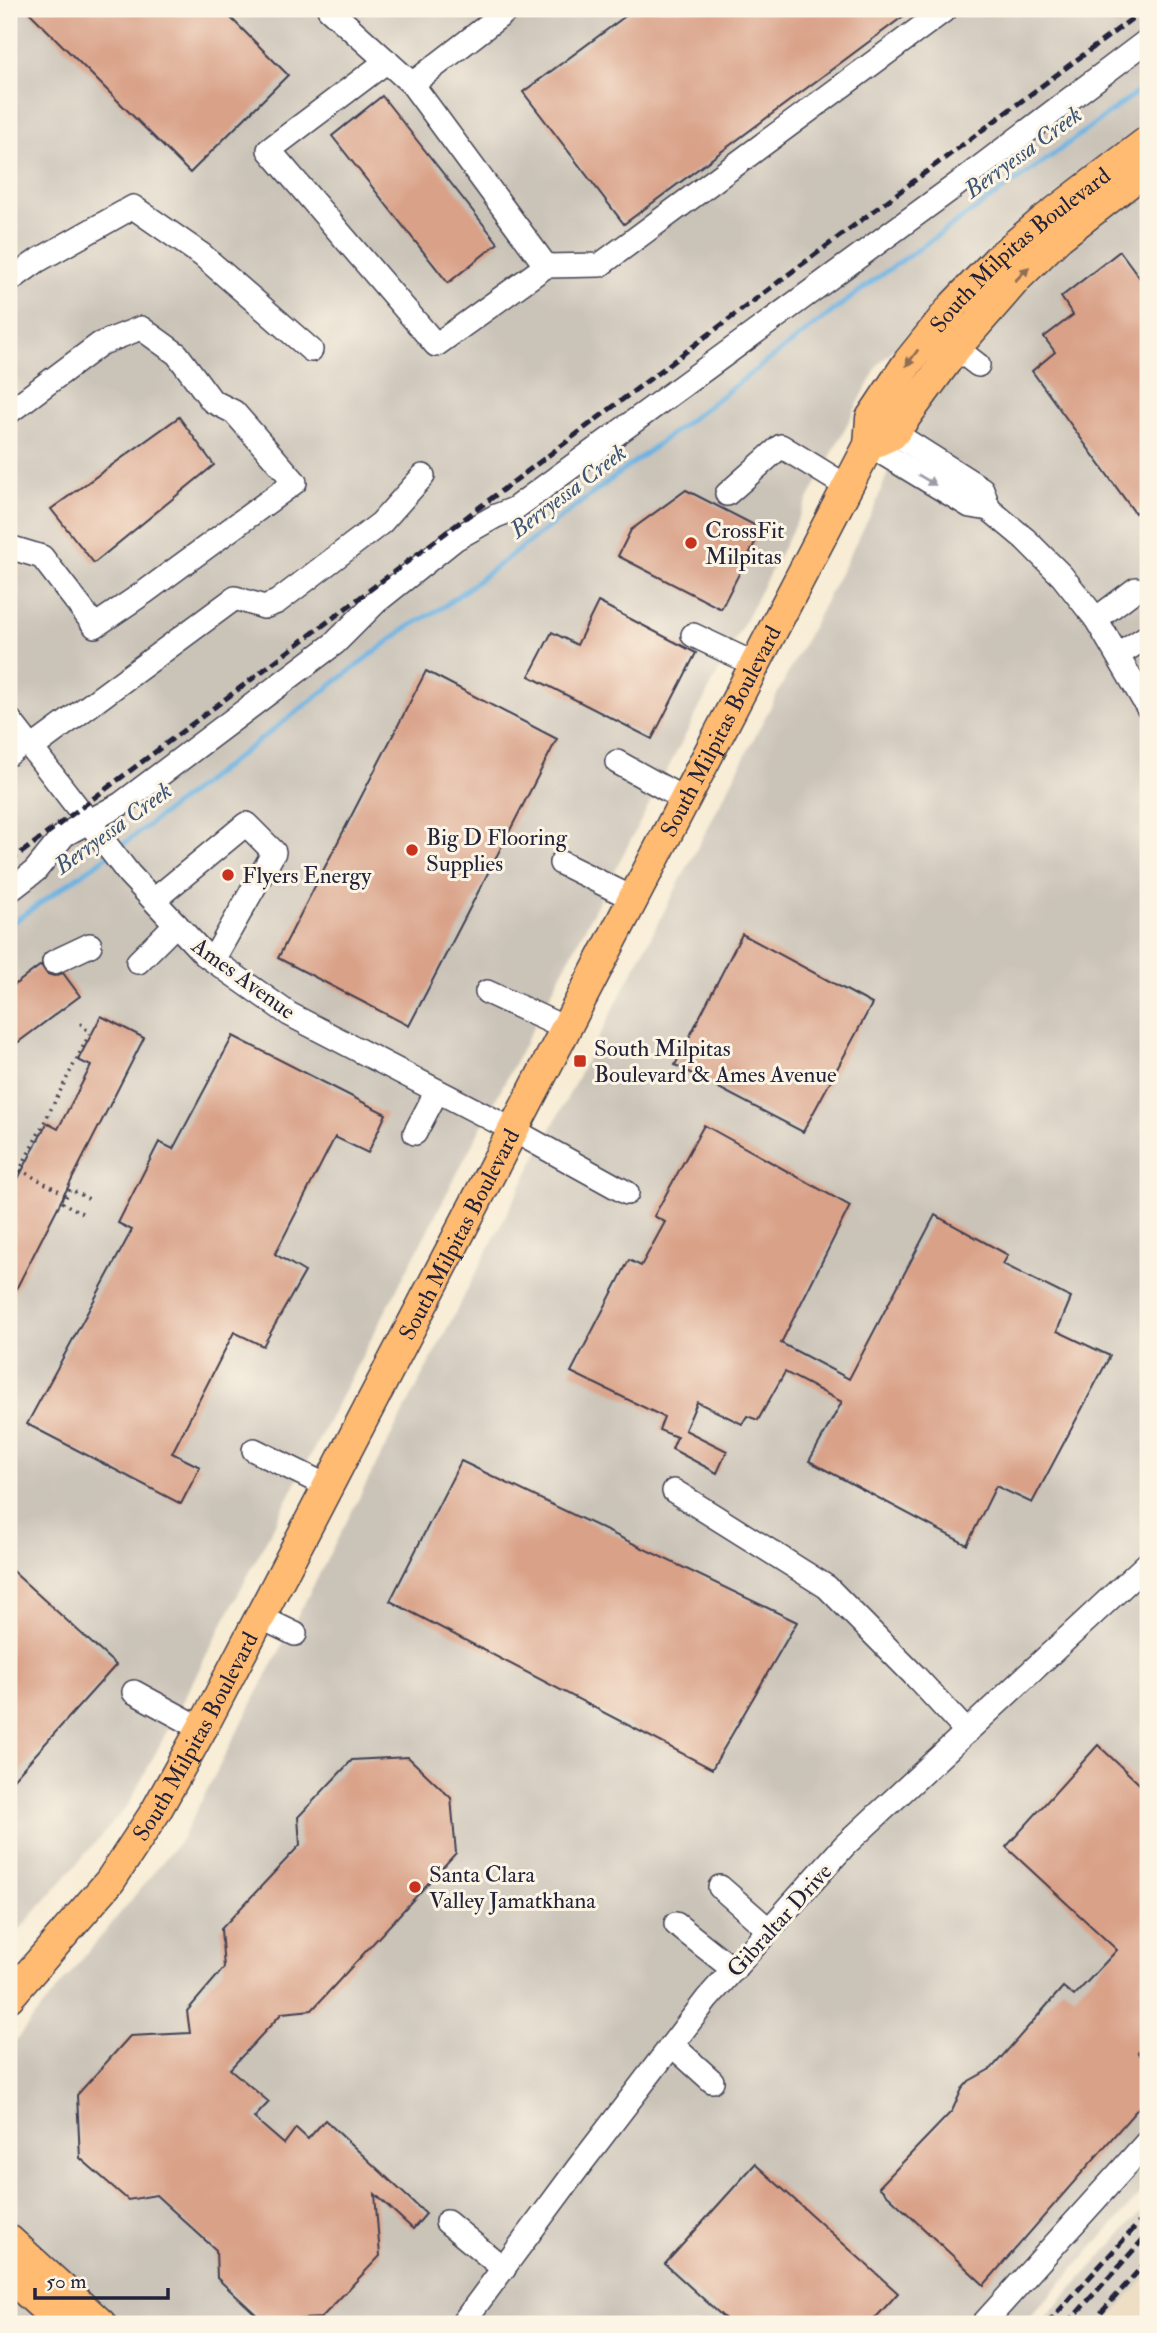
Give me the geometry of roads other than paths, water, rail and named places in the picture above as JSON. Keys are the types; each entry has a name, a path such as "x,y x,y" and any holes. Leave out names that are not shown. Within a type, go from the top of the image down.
{"main road":[{"name":"South Milpitas Boulevard","path":"13,1984 110,1881 156,1811 202,1729 846,486 930,333 998,259 1148,141"},
{"name":"South Milpitas Boulevard","path":"878,432 967,356 1018,277 1058,238 1148,168"},
{"path":"9,2240 101,2324"},
{"path":"9,2276 62,2324"}],"street":[{"path":"329,9 412,85 546,266"},
{"path":"412,85 509,9"},
{"path":"387,61 269,150 436,345 546,266 600,265 946,9"},
{"path":"9,891 35,871 64,835 90,824 121,804 335,643 376,602 456,538 514,509 955,186 1148,40"},
{"path":"9,281 37,261 133,207 202,255 311,350"},
{"path":"9,412 100,344 141,328 177,354 212,401 234,412 295,482 95,626 42,558 9,547"},
{"path":"878,432 970,506 989,509 1062,576 1096,619 1148,708"},
{"path":"727,494 781,446 846,486"},
{"path":"22,748 235,598 264,607 277,602 381,523 423,476"},
{"path":"1096,619 1136,589"},
{"path":"693,635 754,664"},
{"path":"1118,655 1148,636"},
{"name":"Ames Avenue","path":"9,719 22,748 90,824 129,874 213,960 289,1014 513,1130 627,1193"},
{"path":"617,762 684,799"},
{"path":"154,900 246,824 274,852 213,960"},
{"path":"561,863 632,898"},
{"path":"138,962 176,924"},
{"path":"54,962 90,945"},
{"path":"487,992 565,1028"},
{"path":"415,1133 437,1091"},
{"path":"254,1450 327,1486"},
{"path":"674,1491 827,1587 967,1732"},
{"name":"Gibraltar Drive","path":"462,2324 707,1999 845,1845 1148,1563"},
{"path":"260,1617 295,1634"},
{"path":"134,1692 202,1729"},
{"path":"720,1888 769,1930"},
{"path":"676,1924 734,1969"},
{"path":"672,2045 712,2081"},
{"path":"983,2324 1148,2141"},
{"path":"447,2222 504,2269"}],"waterway":[{"name":"Berryessa Creek","path":"117,849 405,629 443,607 877,278 1050,157 1148,84"},
{"name":"Berryessa Creek","path":"9,925 109,855"}],"railway":[{"path":"9,862 1145,9"},
{"path":"1047,2324 1148,2213"},
{"path":"1067,2324 1148,2234"},
{"path":"1091,2324 1148,2260"}],"place":[{"name":"CrossFit Milpitas","path":"691,543"},
{"name":"Big D Flooring Supplies","path":"412,850"},
{"name":"Flyers Energy","path":"228,875"},
{"name":"South Milpitas Boulevard & Ames Avenue","path":"580,1061"},
{"name":"Santa Clara Valley Jamatkhana","path":"415,1887"}]}
